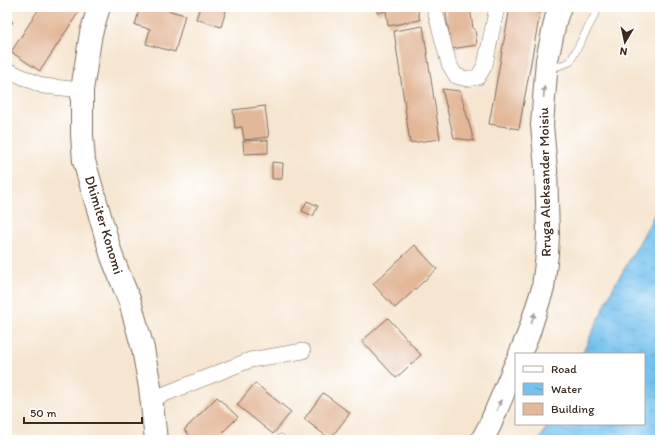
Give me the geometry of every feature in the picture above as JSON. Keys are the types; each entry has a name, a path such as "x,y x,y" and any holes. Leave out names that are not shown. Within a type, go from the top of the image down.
{"main road":[{"name":"Dhimiter Konomi","path":"99,7 91,33 82,90 82,136 84,161 112,257 130,302 143,349 152,399 156,440"},
{"name":"Rruga Aleksander Moisiu","path":"520,353 528,335 543,288 547,254 548,234 546,169 542,125 546,60 560,7"},
{"path":"482,440 490,425 515,365"}],"street":[{"path":"434,7 449,64 456,76 467,79 478,77 485,65 498,7"},
{"path":"7,70 43,86 82,90"},
{"path":"152,399 250,360 303,351"}],"lane":[{"path":"546,70 570,62 598,7"}],"water":[{"path":"660,204 660,440 540,440 548,425 645,425 645,353 582,353 613,288"}],"building":[{"path":"7,7 14,7 7,17"},
{"path":"40,7 82,7 40,71 11,52"},
{"path":"140,7 156,7 185,15 175,52 146,44 150,29 135,25"},
{"path":"200,7 227,7 221,27 196,19"},
{"path":"376,7 417,7 420,20 388,26 386,11 377,13"},
{"path":"445,7 470,7 477,45 451,49"},
{"path":"510,7 541,7 519,129 489,124"},
{"path":"7,18 13,22 7,30"},
{"path":"423,26 440,139 410,143 394,31"},
{"path":"442,89 460,91 474,141 454,138"},
{"path":"265,106 269,137 244,140 242,127 235,128 233,110"},
{"path":"268,140 268,153 244,154 243,141"},
{"path":"272,162 283,163 282,179 272,179"},
{"path":"307,201 318,206 313,216 302,211"},
{"path":"415,245 437,269 395,308 373,284"},
{"path":"388,318 421,355 396,378 362,341"},
{"path":"255,383 291,412 273,434 237,405"},
{"path":"323,393 350,413 330,439 304,419"},
{"path":"217,397 238,417 215,440 194,440 184,430"}]}
